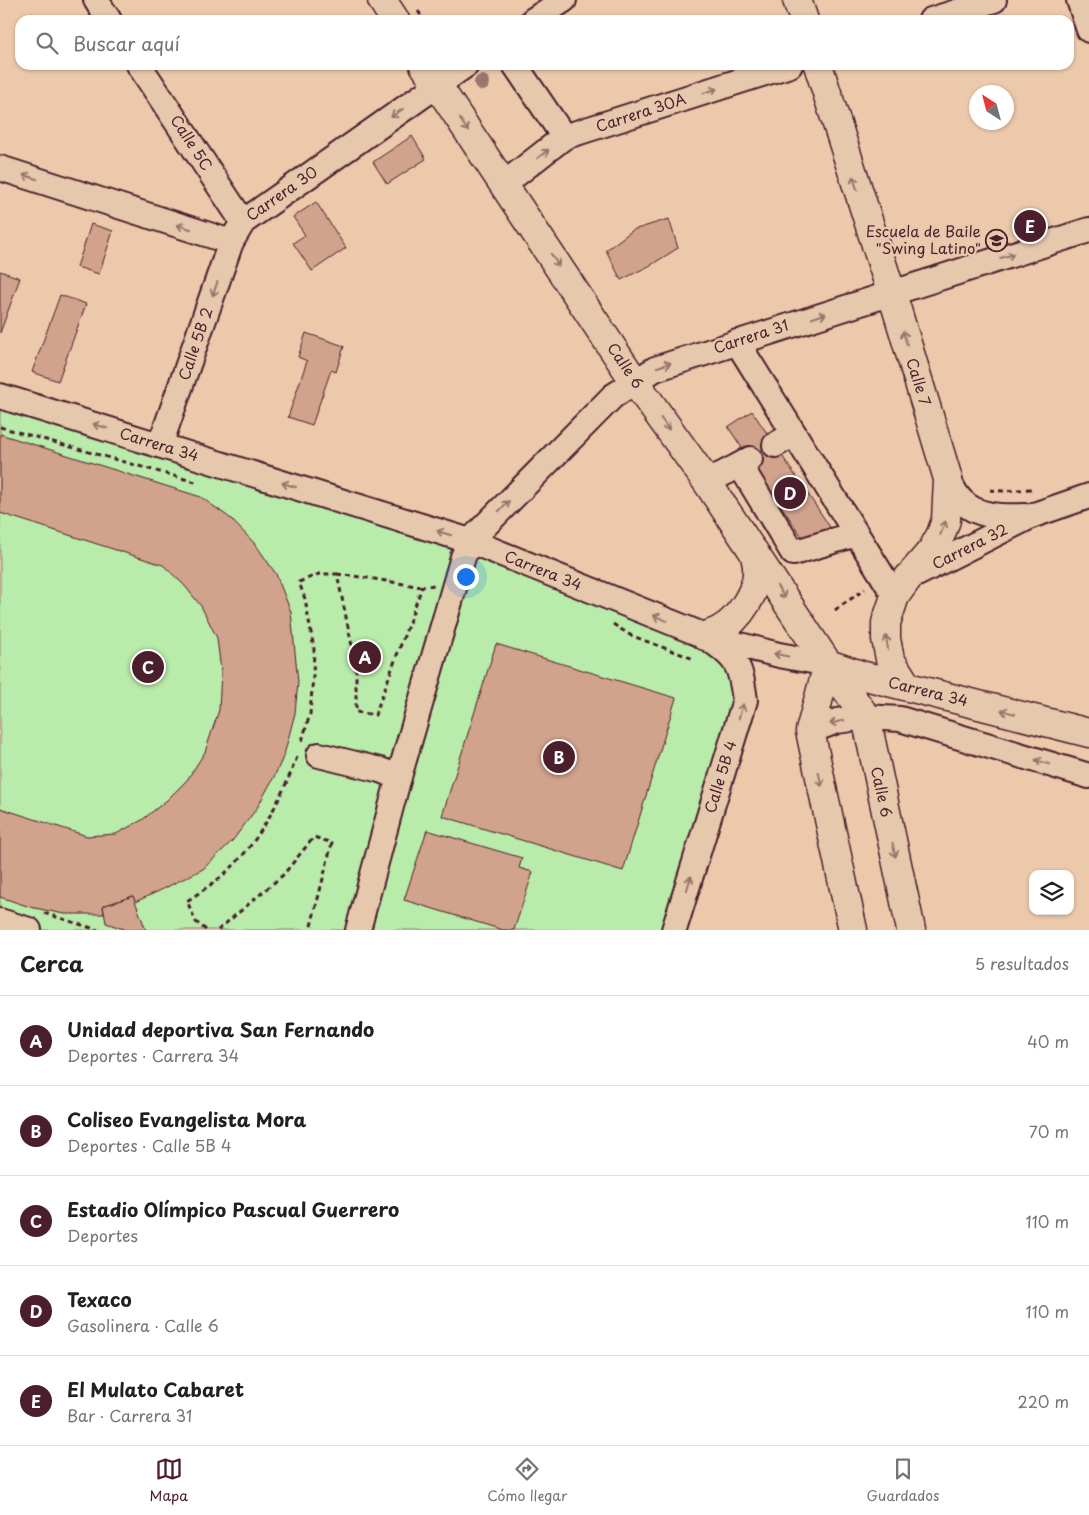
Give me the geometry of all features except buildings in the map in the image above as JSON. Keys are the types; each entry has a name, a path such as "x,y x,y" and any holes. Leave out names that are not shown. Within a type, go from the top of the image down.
{"main road":[{"path":"382,0 392,15"},
{"path":"798,0 802,15"},
{"name":"Calle 7","path":"819,70 891,292 948,479 946,520 941,534 932,550 895,583 886,623 886,639 890,659 907,686"},
{"name":"Calle 6","path":"431,75 635,382 707,482 828,664 866,717 911,930"},
{"path":"705,636 721,630 736,618 747,603 754,587 758,568 754,552"},
{"path":"828,664 810,731 853,930"},
{"name":"Carrera 34","path":"828,664 861,675 1089,734"}],"street":[{"path":"96,0 106,15"},
{"path":"541,15 564,0"},
{"path":"947,15 994,0"},
{"path":"1079,0 1089,30"},
{"name":"Calle 5C","path":"142,70 242,222"},
{"name":"Carrera 30","path":"231,242 242,222 431,75 448,70"},
{"path":"519,70 564,137"},
{"name":"Carrera 30A","path":"504,184 564,137 774,70"},
{"path":"0,168 231,242"},
{"name":"Carrera 31","path":"470,541 613,396 655,368 1089,230"},
{"name":"Calle 5B 2","path":"160,445 231,242"},
{"path":"737,342 785,439 895,583"},
{"name":"Carrera 34","path":"0,396 470,541 705,636 779,655 828,664"},
{"path":"707,482 745,462 793,553 856,534"},
{"name":"Carrera 32","path":"948,479 961,500 976,510 994,516 1031,516"},
{"name":"Carrera 32","path":"895,583 1031,516 1089,496"},
{"path":"358,930 399,777 463,557 470,541"},
{"name":"Calle 5B 4","path":"674,930 745,700 736,664 724,650 705,636"},
{"path":"810,731 837,721 866,717 900,719 1089,776"},
{"path":"319,755 380,770 399,777"},
{"path":"0,922 32,920"}],"path":[{"path":"206,930 196,922 187,901 211,885 233,866 252,844 275,808 289,777 310,714 314,649 306,599 299,582 320,574 337,574 422,587 437,584"},
{"path":"337,574 356,665 356,712 375,715 422,587"},
{"path":"835,610 862,592 895,583"},
{"path":"218,930 283,875 314,837 332,843 310,930"},
{"path":"32,920 98,930"}],"green space":[{"path":"0,396 470,541 705,636 740,676 674,930 29,930 0,921"}],"place":[{"name":"El Mulato Cabaret","path":"1030,226"},
{"name":"Escuela de Baile \"Swing Latino\"","path":"997,241"},
{"name":"Texaco","path":"790,493"},
{"name":"Unidad deportiva San Fernando","path":"365,657"},
{"name":"Estadio Olímpico Pascual Guerrero","path":"148,667"},
{"name":"Coliseo Evangelista Mora","path":"559,757"}]}
